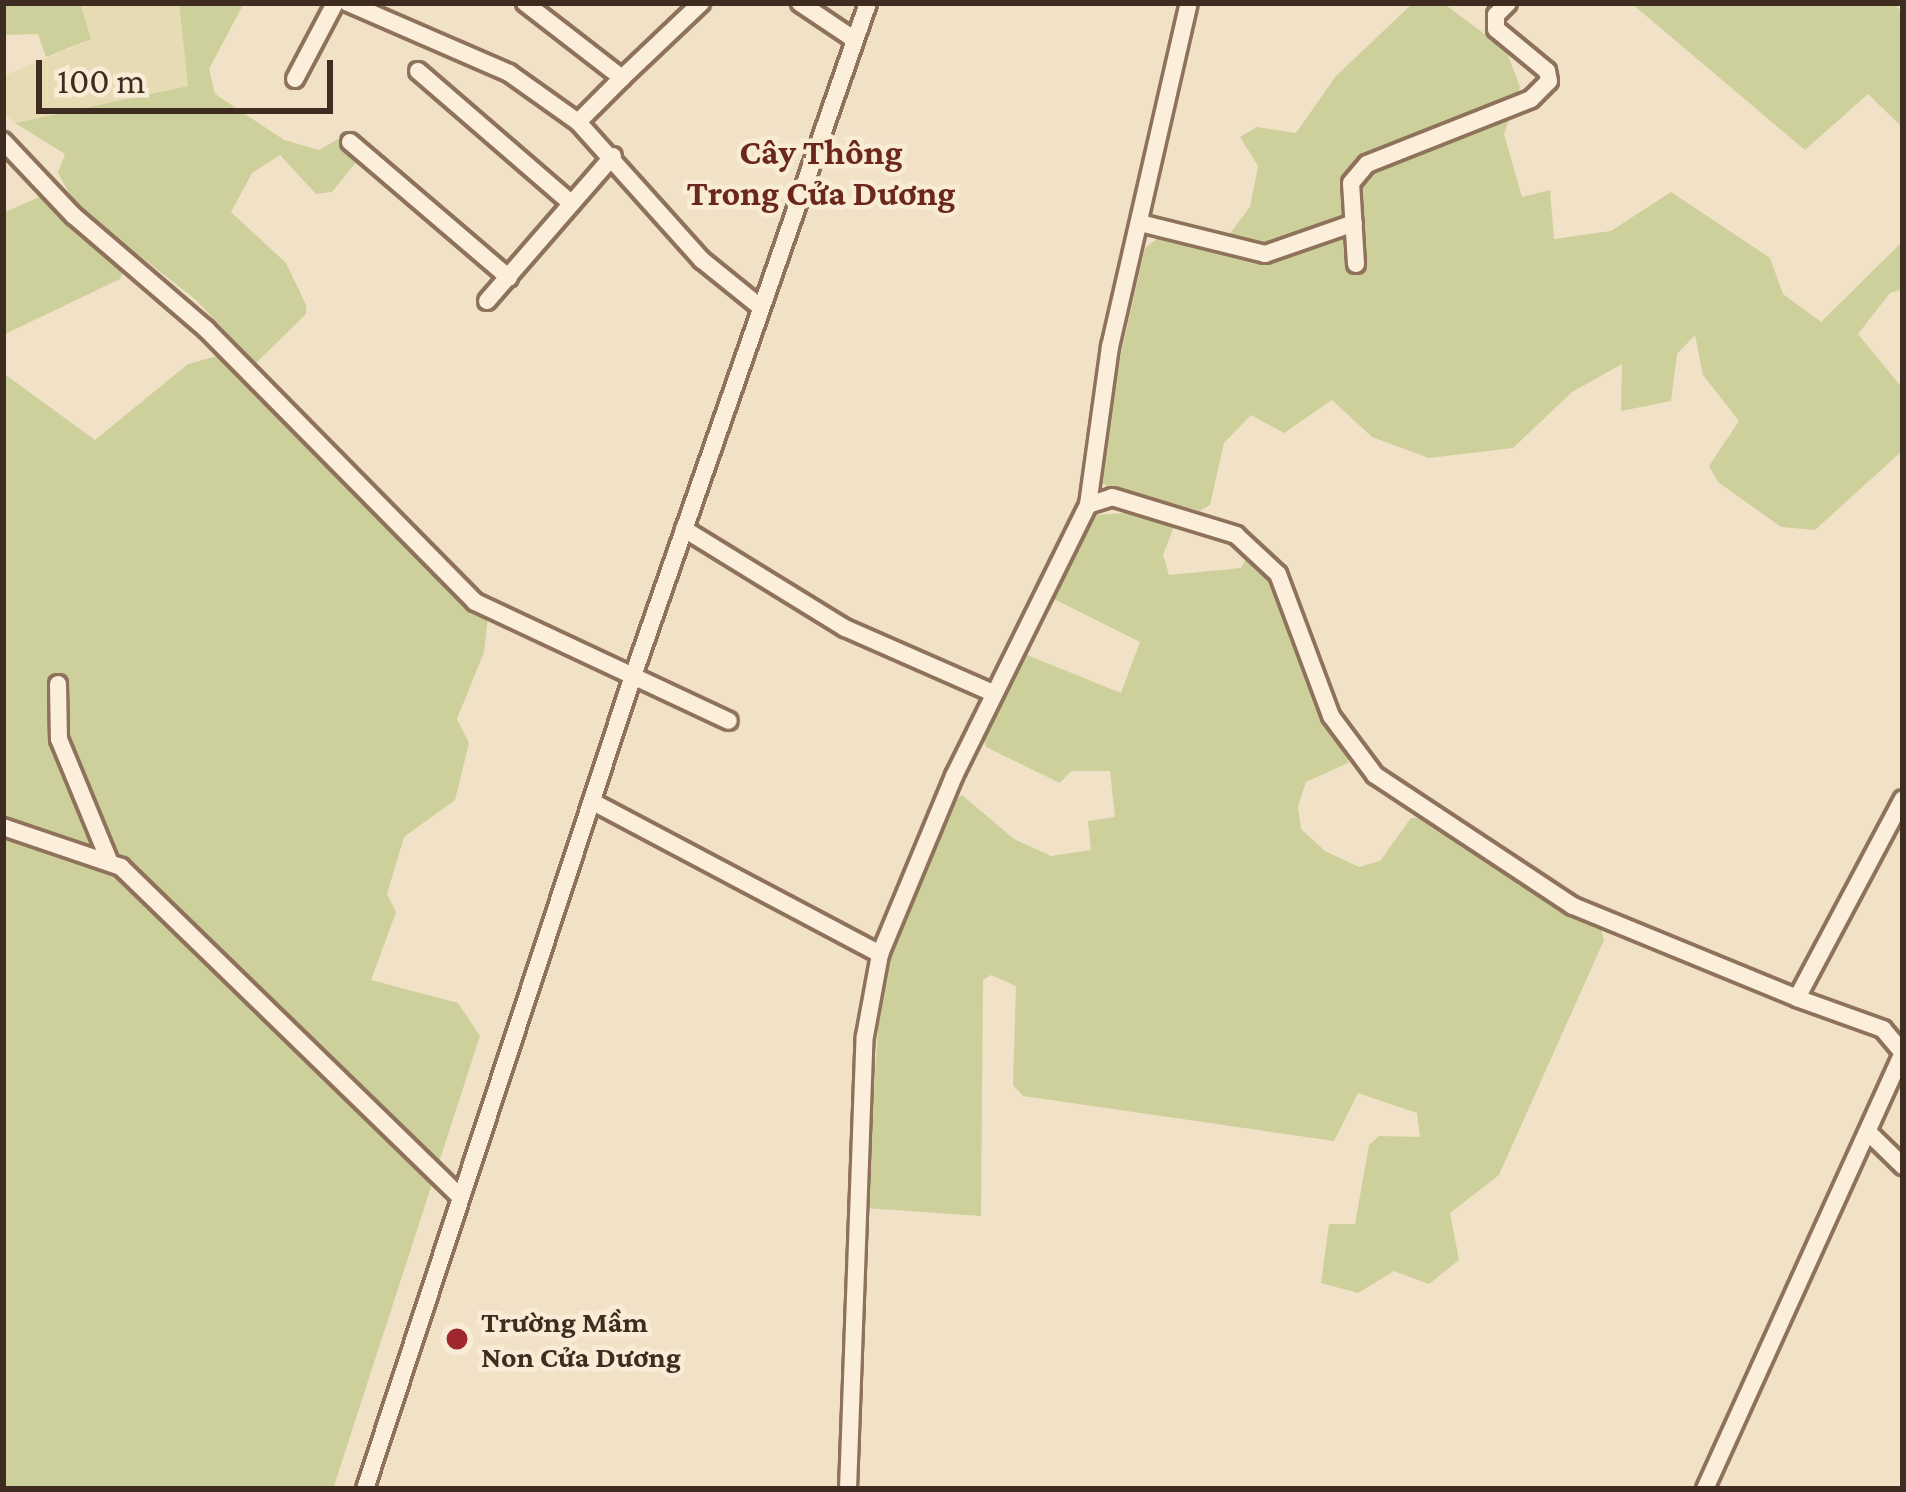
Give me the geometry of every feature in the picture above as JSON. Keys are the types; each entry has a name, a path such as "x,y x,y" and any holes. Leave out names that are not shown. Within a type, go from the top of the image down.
{"street":[{"path":"296,80 335,3"},
{"path":"348,3 509,73 578,122 702,260 759,306"},
{"path":"525,3 622,78"},
{"path":"578,122 701,3"},
{"path":"800,3 852,38"},
{"path":"365,1489 633,676 868,3"},
{"path":"848,1489 865,1036 880,954 993,694 1088,505 1109,347 1190,3"},
{"path":"1356,264 1351,183 1367,164 1531,98 1549,81 1547,70 1496,29 1496,15 1508,3"},
{"path":"418,71 572,204"},
{"path":"3,141 74,216 206,329 475,602 729,721"},
{"path":"350,142 509,278"},
{"path":"487,301 613,157"},
{"path":"1140,224 1265,254 1354,224"},
{"path":"1088,505 1112,497 1236,535 1278,574 1331,716 1375,775 1573,906 1797,998 1867,1021 1901,1042 1900,1067 1705,1489"},
{"path":"684,529 844,628 993,694"},
{"path":"58,684 58,739 108,857 460,1197"},
{"path":"1797,998 1903,799"},
{"path":"593,802 880,954"},
{"path":"3,827 108,857"},
{"path":"1868,1132 1903,1166"}],"shaded area":[{"path":"80,3 179,3 188,86 15,123 3,113 3,76 90,40"}],"green space":[{"path":"3,3 80,3 91,39 46,57 38,34 3,35"},
{"path":"179,3 244,3 209,69 215,94 284,140 319,150 338,139 361,156 332,192 316,194 280,155 252,173 231,212 286,263 306,305 306,314 256,363 195,299 77,207 58,173 65,154 15,123 188,86"},
{"path":"1413,3 1443,3 1506,50 1520,87 1504,134 1522,197 1550,190 1554,239 1611,231 1671,192 1770,258 1783,294 1821,322 1903,241 1903,289 1890,293 1858,334 1903,389 1903,450 1815,530 1781,527 1718,482 1709,466 1739,421 1703,375 1695,335 1677,354 1671,401 1621,411 1622,364 1572,392 1513,448 1429,458 1372,437 1332,400 1284,433 1251,415 1224,443 1210,505 1200,511 1102,484 1114,385 1145,248 1158,238 1215,253 1250,207 1258,166 1240,137 1257,127 1296,133 1336,76"},
{"path":"1631,3 1892,3 1903,12 1903,128 1868,94 1805,150"},
{"path":"39,197 52,201 77,235 126,264 120,279 3,335 3,213"},
{"path":"217,356 488,617 484,652 457,719 469,743 455,800 404,837 387,894 396,912 371,980 458,1003 480,1036 333,1489 3,1489 3,373 95,440 188,364"},
{"path":"1139,512 1174,526 1163,555 1169,575 1241,568 1249,553 1283,602 1349,755 1348,763 1306,782 1298,807 1301,829 1325,851 1359,867 1380,861 1411,818 1423,818 1542,897 1600,925 1604,940 1499,1175 1450,1213 1459,1260 1429,1284 1394,1271 1358,1293 1321,1283 1329,1224 1355,1224 1369,1145 1379,1136 1420,1137 1417,1113 1358,1093 1334,1141 1023,1096 1013,1085 1016,986 991,975 983,980 981,1216 866,1208 883,956 949,804 962,795 1014,839 1051,856 1091,850 1088,821 1115,817 1110,771 1071,771 1060,783 986,747 982,734 1027,655 1121,693 1140,642 1050,597 1083,524 1096,515"}],"place":[{"name":"Trường Mầm Non Cửa Dương","path":"457,1339"}],"district":[{"name":"Cây Thông Trong Cửa Dương","path":"821,172"}]}
